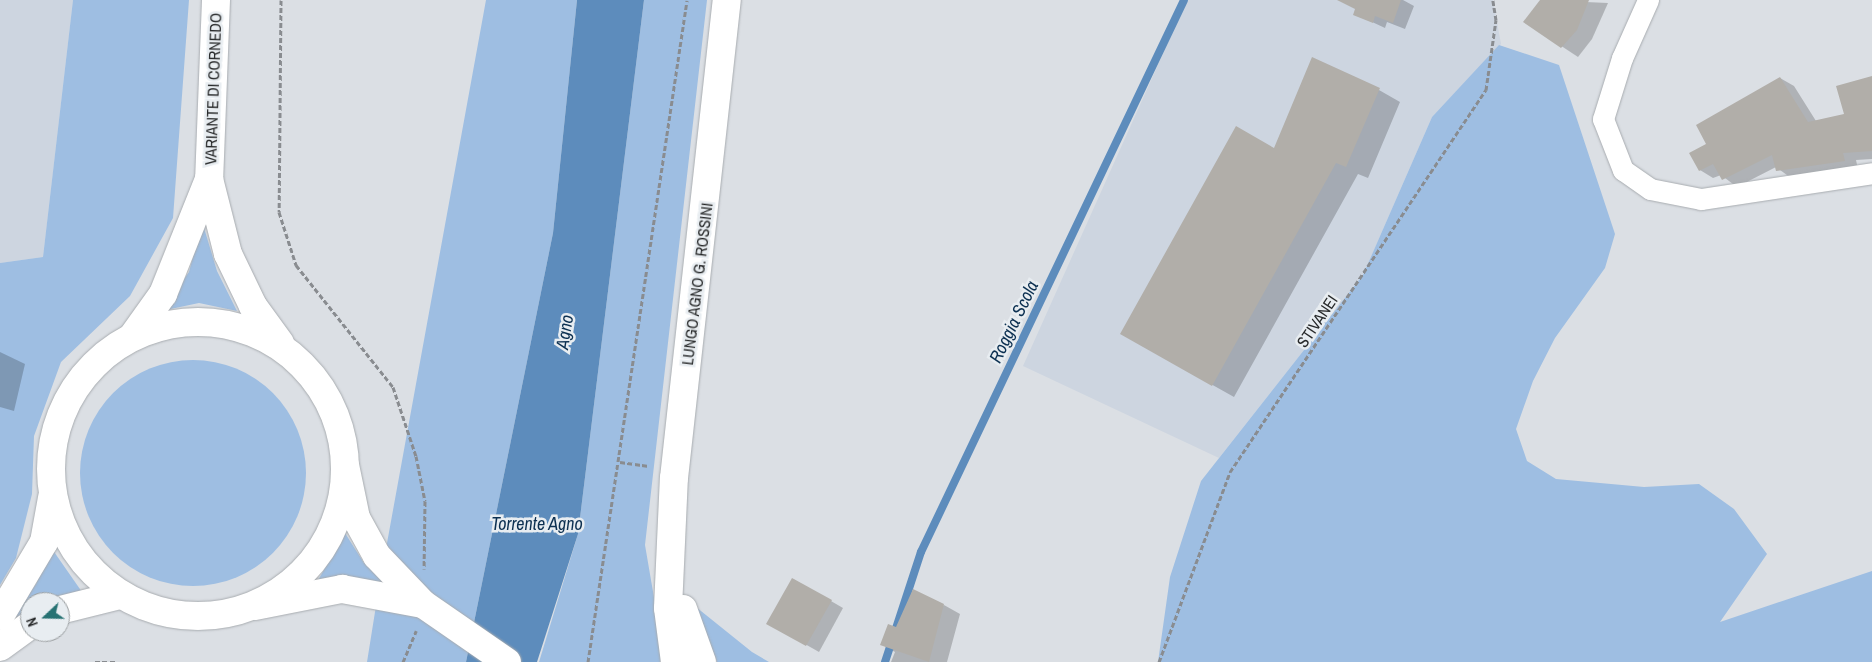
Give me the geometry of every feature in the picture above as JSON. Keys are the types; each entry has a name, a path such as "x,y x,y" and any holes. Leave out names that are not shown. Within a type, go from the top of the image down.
{"main road":[{"name":"VARIANTE DI CORNEDO","path":"210,179 216,0"},
{"name":"LUNGO AGNO G. ROSSINI","path":"675,662 668,608 675,471 727,0"},
{"path":"133,336 163,294 210,179"},
{"path":"210,179 228,254 252,306 286,350 317,382 334,414 356,518 377,556 421,603 507,662"},
{"path":"0,616 44,542 53,496 52,448 66,403 94,364 133,336 171,324 211,322 250,331 286,350"},
{"path":"256,606 293,583 322,550 340,509 346,465"},
{"path":"53,496 66,535 89,569 120,595 163,613 210,617 342,589 421,603"},
{"name":"LUNGO AGNO G. ROSSINI","path":"670,568 702,662"},
{"path":"70,608 120,595"},
{"path":"0,647 20,632"}],"street":[{"path":"1648,0 1622,58 1604,119 1623,170 1650,189 1700,199 1872,173"}],"path":[{"path":"281,0 280,212 296,265 393,388 416,456 425,501 421,603 415,643 404,662"},
{"path":"588,662 620,462 687,0"},
{"name":"STIVANEI","path":"1159,662 1230,472 1486,90 1496,20 1492,0"},
{"path":"620,462 652,467"},
{"path":"95,662 117,662"}],"shaded area":[{"path":"0,0 73,0 43,257 0,263"},
{"path":"73,0 189,0 173,218 130,296 61,362 34,436 32,494 16,558 0,585 0,263 43,257"},
{"path":"486,0 577,0 553,233 466,662 367,662 379,587 317,582 345,533 364,563 381,576"},
{"path":"644,0 707,0 645,545 663,650 660,662 539,662 578,534"},
{"path":"1187,0 1493,0 1501,44 1432,117 1363,275 1219,458 1023,366"},
{"path":"1499,45 1559,65 1615,234 1605,268 1555,338 1533,381 1516,429 1527,461 1556,479 1644,487 1699,484 1734,509 1767,554 1720,622 1872,571 1872,662 1158,662 1170,577 1201,481 1363,275 1432,117"},
{"path":"202,221 217,271 237,311 199,303 161,311 189,272"},
{"path":"182,360 204,360 236,368 246,373 265,385 281,401 298,430 304,451 306,473 304,495 298,516 281,545 265,561 236,578 204,586 182,586 150,578 140,573 121,561 105,545 88,516 80,484 80,462 88,430 93,420 105,401 121,385 150,368"},
{"path":"50,546 82,592 70,594 70,592 30,592 36,584"},
{"path":"20,606 20,616 10,620"},
{"path":"696,607 752,652 769,662 717,662"}],"water":[{"name":"Torrente Agno","path":"577,0 644,0 578,534 537,662 466,662 553,233"}],"building":[{"path":"1337,0 1401,0 1393,23 1375,16 1373,23 1353,15 1355,9"},
{"path":"1540,0 1589,0 1577,30 1561,48 1523,22"},
{"path":"1312,57 1380,88 1346,167 1336,163 1212,386 1120,334 1236,126 1274,148"},
{"path":"1872,76 1872,151 1843,153 1845,161 1776,171 1772,155 1722,180 1713,164 1699,171 1689,153 1706,144 1696,125 1780,77 1808,122 1844,114 1836,86"},
{"path":"792,578 832,600 806,646 766,624"},
{"path":"913,589 944,604 929,662 880,645 888,624 896,627"}],"waterway":[{"name":"Roggia Scola","path":"885,662 921,552 1184,0"}],"water label":[{"name":"Agno","path":"565,332"}]}
